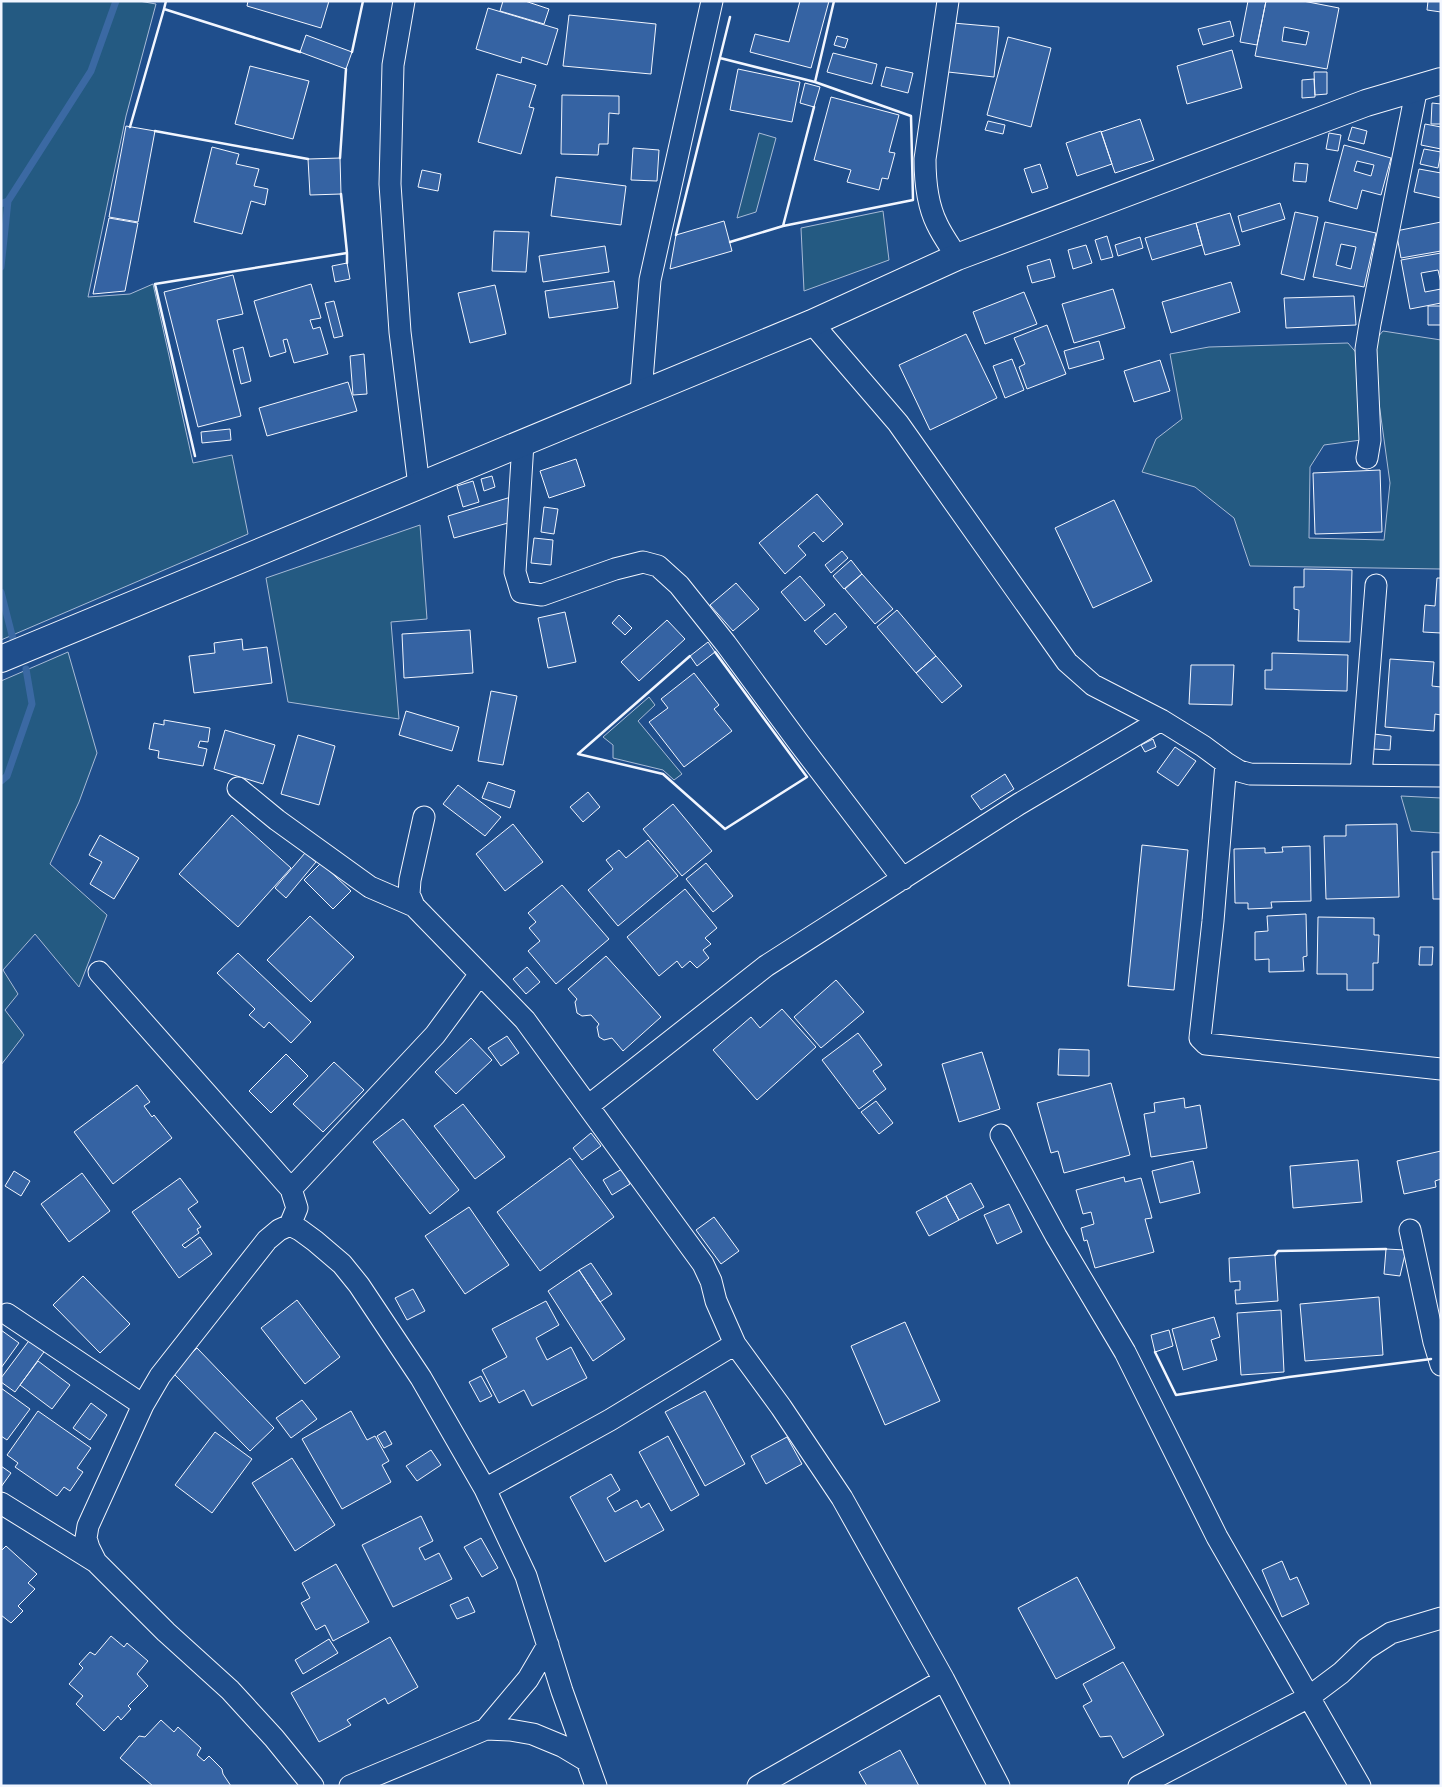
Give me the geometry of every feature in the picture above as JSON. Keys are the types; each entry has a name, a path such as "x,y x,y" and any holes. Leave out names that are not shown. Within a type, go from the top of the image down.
{"street":[{"path":"404,1 393,65 390,184 400,332 420,486"},
{"path":"641,393 650,280 712,1"},
{"path":"948,1 925,159 925,177 936,223 957,257"},
{"path":"1,659 812,323 957,257 1366,103 1429,84"},
{"path":"1367,458 1370,440 1366,349 1370,324 1429,84"},
{"path":"812,323 898,423 1067,662 1093,684 1161,720 1203,746 1226,764 1250,774 1441,776"},
{"path":"523,443 515,572 521,592 542,595 642,562 658,566 679,585 726,644 902,879"},
{"path":"1361,775 1376,585"},
{"path":"588,1106 766,966 1019,804 1161,720"},
{"path":"1226,764 1213,921 1200,1038 1206,1044 1441,1069"},
{"path":"238,788 277,820 370,887 414,906"},
{"path":"424,817 410,880 409,894 414,906 525,1020 704,1264 734,1344 781,1407 842,1498 944,1680 999,1786"},
{"path":"96,1562 88,1548 86,1538 88,1526 144,1405 160,1376 268,1240 279,1230 290,1225 297,1208 291,1189 99,972"},
{"path":"291,1189 434,1035 480,974"},
{"path":"1001,1135 1056,1236 1125,1352 1217,1537 1360,1786"},
{"path":"290,1225 300,1230 335,1258 359,1285 421,1378 485,1489 526,1576 596,1786"},
{"path":"1410,1230 1434,1342 1441,1365"},
{"path":"7,1314 144,1405"},
{"path":"485,1489 610,1420 734,1344"},
{"path":"1,1503 96,1562 166,1632 230,1690 274,1738 313,1786"},
{"path":"1139,1786 1309,1697 1341,1673 1366,1649 1391,1632 1441,1618"},
{"path":"486,1729 528,1679 548,1645"},
{"path":"758,1786 944,1680"},
{"path":"350,1786 486,1729 510,1730 533,1734 562,1746 587,1761"}],"shaded area":[{"path":"1,1 139,1 156,4 126,116 88,297 130,294 153,284 193,463 232,455 248,534 1,640"},
{"path":"759,133 776,138 756,212 737,218"},
{"path":"883,211 889,260 804,291 801,228"},
{"path":"1383,331 1441,340 1441,569 1250,566 1234,518 1195,487 1142,472 1156,439 1182,419 1170,354 1209,347 1348,343 1364,362 1361,440 1324,445 1310,467 1309,538 1384,540 1390,483 1371,345"},
{"path":"420,525 427,619 391,622 399,719 288,702 266,578"},
{"path":"68,652 97,753 79,802 50,864 107,915 79,987 35,934 3,970 18,994 5,1010 24,1035 1,1065 1,681"},
{"path":"649,697 655,705 638,721 682,774 674,780 663,770 613,758 613,745 603,737"},
{"path":"1401,796 1441,798 1441,833 1411,831"}],"building":[{"path":"248,1 329,1 321,28 247,6"},
{"path":"503,1 525,1 549,9 544,24 500,11"},
{"path":"800,1 829,1 811,68 750,52 755,34 789,42"},
{"path":"1248,1 1266,1 1257,45 1240,42"},
{"path":"1266,1 1303,1 1339,8 1327,69 1255,56","holes":["1284,27 1309,32 1306,45 1282,41"]},
{"path":"1428,1 1441,1 1441,12 1427,10"},
{"path":"488,8 558,29 547,65 522,57 521,63 476,49"},
{"path":"569,15 656,24 651,74 563,66"},
{"path":"1230,21 1234,36 1203,45 1198,29"},
{"path":"953,23 999,27 994,77 948,72"},
{"path":"306,35 352,52 346,69 300,52"},
{"path":"837,36 848,39 845,48 834,45"},
{"path":"1008,37 1051,48 1031,127 987,115"},
{"path":"1232,50 1242,88 1187,104 1177,66"},
{"path":"833,53 877,64 872,84 827,72"},
{"path":"250,66 309,81 293,139 235,124"},
{"path":"886,67 913,73 908,93 881,86"},
{"path":"738,69 800,82 792,122 730,110"},
{"path":"1314,72 1327,72 1327,94 1315,95"},
{"path":"497,74 536,85 529,107 534,108 521,154 478,142"},
{"path":"1314,79 1315,97 1302,98 1302,80"},
{"path":"805,83 820,87 814,107 800,103"},
{"path":"562,95 619,96 619,114 609,113 608,144 599,144 598,155 561,154"},
{"path":"831,97 899,115 889,152 895,153 888,179 882,178 879,190 847,182 851,170 814,160"},
{"path":"1432,103 1441,104 1441,124 1431,124"},
{"path":"1140,119 1154,160 1115,173 1101,132"},
{"path":"988,121 1005,125 1003,134 985,130"},
{"path":"1425,124 1441,127 1441,149 1421,145"},
{"path":"126,126 155,131 138,222 109,217"},
{"path":"1352,127 1367,131 1364,144 1348,140"},
{"path":"1101,131 1112,164 1077,176 1066,143"},
{"path":"1329,133 1341,135 1338,151 1326,149"},
{"path":"1344,145 1391,158 1381,195 1362,190 1357,209 1329,201","holes":["1357,161 1374,165 1371,176 1354,171"]},
{"path":"212,147 239,154 236,164 259,169 254,186 268,189 265,205 251,201 242,234 194,222"},
{"path":"633,148 659,150 657,181 631,180"},
{"path":"1424,149 1441,152 1438,168 1420,164"},
{"path":"340,158 341,194 310,195 308,159"},
{"path":"1295,163 1308,164 1306,182 1293,181"},
{"path":"1040,164 1048,188 1032,193 1024,169"},
{"path":"1419,169 1441,173 1441,198 1414,192"},
{"path":"422,170 441,174 438,191 418,187"},
{"path":"556,177 626,186 621,225 551,216"},
{"path":"1280,203 1285,219 1242,232 1238,216"},
{"path":"1295,212 1318,217 1304,280 1281,274"},
{"path":"1230,213 1240,245 1205,255 1196,223"},
{"path":"109,218 138,223 125,291 93,294"},
{"path":"724,221 732,251 670,269 676,235"},
{"path":"1325,222 1376,233 1364,287 1313,277","holes":["1341,244 1356,247 1351,269 1336,265"]},
{"path":"1441,222 1441,251 1401,258 1396,231"},
{"path":"1196,223 1202,245 1152,260 1145,238"},
{"path":"494,231 529,232 526,272 492,271"},
{"path":"1107,236 1113,257 1101,260 1095,240"},
{"path":"1140,237 1143,248 1118,256 1115,245"},
{"path":"1086,245 1092,263 1073,269 1068,250"},
{"path":"605,246 609,272 543,282 539,256"},
{"path":"1441,253 1441,283 1438,270 1421,273 1425,292 1441,289 1441,303 1410,309 1401,260"},
{"path":"1050,259 1055,277 1032,283 1027,266"},
{"path":"347,263 350,279 335,282 332,266"},
{"path":"233,275 243,314 217,320 241,416 198,427 164,292"},
{"path":"614,281 618,308 549,318 545,291"},
{"path":"1231,282 1240,312 1171,333 1162,302"},
{"path":"311,284 321,318 310,320 313,329 320,327 328,354 294,363 287,339 283,340 286,352 270,357 254,301"},
{"path":"495,285 506,334 470,343 458,293"},
{"path":"1113,289 1125,328 1074,343 1062,304"},
{"path":"1024,292 1037,324 985,344 973,312"},
{"path":"1354,296 1356,325 1286,328 1284,298"},
{"path":"334,301 343,336 334,338 325,303"},
{"path":"1428,306 1441,306 1441,325 1428,325"},
{"path":"1047,325 1066,374 1027,389 1019,367 1025,364 1014,338"},
{"path":"966,334 997,398 930,430 899,365"},
{"path":"1099,341 1104,359 1069,369 1064,351"},
{"path":"243,347 251,381 241,384 233,350"},
{"path":"364,354 367,394 353,395 350,356"},
{"path":"1012,359 1024,390 1005,398 993,366"},
{"path":"1160,360 1170,391 1134,402 1124,371"},
{"path":"348,382 357,411 267,436 259,408"},
{"path":"230,429 231,440 202,443 201,432"},
{"path":"576,459 585,486 549,498 540,471"},
{"path":"1380,470 1382,532 1315,534 1313,473"},
{"path":"492,476 495,487 484,491 481,479"},
{"path":"473,481 479,502 463,507 457,486"},
{"path":"817,494 843,524 823,542 814,532 798,546 806,555 785,574 759,543"},
{"path":"511,497 508,523 454,538 448,516"},
{"path":"1114,500 1152,581 1093,608 1055,528"},
{"path":"544,507 558,509 554,534 541,532"},
{"path":"534,538 553,540 551,565 531,563"},
{"path":"842,551 848,558 831,573 825,565"},
{"path":"851,560 862,574 844,589 833,576"},
{"path":"1304,569 1352,570 1350,642 1298,641 1299,610 1294,609 1294,587 1304,587"},
{"path":"862,574 893,609 875,624 845,589"},
{"path":"800,576 825,605 805,621 781,592"},
{"path":"1437,578 1441,578 1441,633 1423,632 1425,605 1435,606"},
{"path":"736,583 759,609 733,631 710,605"},
{"path":"897,610 936,656 916,673 877,627"},
{"path":"565,612 576,662 548,668 538,618"},
{"path":"835,613 847,627 826,645 814,631"},
{"path":"619,615 632,628 625,635 612,623"},
{"path":"667,620 685,639 639,681 621,662"},
{"path":"470,630 473,673 404,678 402,634"},
{"path":"242,639 243,650 267,647 272,683 194,693 189,656 215,653 214,643"},
{"path":"708,642 715,652 697,666 690,656"},
{"path":"1272,653 1348,655 1347,691 1265,689 1265,670 1272,670"},
{"path":"936,656 962,686 942,703 916,673"},
{"path":"1390,659 1434,662 1432,686 1441,687 1441,715 1435,714 1434,731 1385,727"},
{"path":"1191,665 1234,665 1232,705 1189,704"},
{"path":"694,673 719,705 714,709 732,731 684,767 649,722 668,708 661,699"},
{"path":"491,691 517,696 503,765 478,761"},
{"path":"406,711 459,727 452,751 399,735"},
{"path":"164,720 210,728 208,742 200,741 198,747 207,749 203,766 158,758 159,751 149,749 154,723 164,725"},
{"path":"225,730 275,745 263,784 214,769"},
{"path":"1374,734 1391,736 1390,750 1373,749"},
{"path":"298,735 335,746 319,805 281,794"},
{"path":"1153,739 1156,747 1145,752 1141,745"},
{"path":"1175,747 1196,761 1178,786 1157,772"},
{"path":"1005,774 1014,789 981,810 971,796"},
{"path":"488,782 515,791 510,808 482,798"},
{"path":"458,785 501,817 485,836 443,804"},
{"path":"588,792 600,807 583,822 570,807"},
{"path":"673,804 712,851 682,876 643,829"},
{"path":"232,815 291,868 238,927 179,874"},
{"path":"513,824 543,862 505,891 476,854"},
{"path":"1397,824 1399,897 1326,899 1324,836 1346,836 1346,825"},
{"path":"100,835 139,858 114,899 90,884 102,862 89,855"},
{"path":"648,840 678,876 618,926 588,890 613,869 606,860 619,850 626,858"},
{"path":"1142,845 1188,850 1174,990 1128,986"},
{"path":"1310,846 1311,901 1271,902 1272,908 1248,909 1248,903 1235,903 1234,849 1265,848 1265,853 1283,852 1282,847"},
{"path":"1432,852 1441,852 1441,899 1433,899"},
{"path":"305,853 316,862 286,898 275,888"},
{"path":"321,863 351,891 333,909 304,880"},
{"path":"706,863 733,896 713,912 686,879"},
{"path":"562,885 609,939 556,984 528,951 540,941 529,928 536,922 528,913"},
{"path":"685,889 717,928 705,938 711,944 703,950 709,958 697,968 690,961 682,968 677,961 659,976 627,937"},
{"path":"1306,914 1307,956 1303,957 1304,971 1269,972 1269,959 1255,960 1255,932 1268,931 1267,916"},
{"path":"310,916 354,957 311,1002 267,960"},
{"path":"1318,917 1374,918 1374,935 1379,935 1378,963 1373,963 1373,990 1347,990 1347,974 1317,974"},
{"path":"1420,947 1433,947 1432,965 1419,965"},
{"path":"238,953 311,1022 291,1043 269,1022 264,1028 249,1015 255,1009 217,973"},
{"path":"606,956 661,1017 623,1051 612,1038 604,1040 599,1037 597,1027 599,1024 591,1015 582,1016 577,1013 575,1002 577,999 568,989"},
{"path":"527,967 540,982 526,994 513,979"},
{"path":"836,980 864,1012 821,1048 794,1017"},
{"path":"782,1009 816,1047 757,1100 713,1050 751,1017 760,1028"},
{"path":"858,1033 882,1065 873,1071 886,1089 859,1109 822,1060"},
{"path":"507,1036 519,1053 501,1066 488,1048"},
{"path":"471,1038 492,1060 456,1094 435,1072"},
{"path":"1059,1049 1089,1050 1089,1076 1058,1075"},
{"path":"982,1052 1000,1109 959,1122 942,1064"},
{"path":"286,1054 308,1076 271,1113 249,1091"},
{"path":"334,1062 364,1090 323,1132 293,1104"},
{"path":"1111,1083 1130,1155 1064,1173 1058,1151 1051,1153 1037,1103"},
{"path":"137,1085 150,1102 144,1106 152,1117 154,1115 172,1138 113,1184 74,1132"},
{"path":"1184,1098 1185,1108 1200,1105 1207,1148 1151,1157 1144,1114 1155,1112 1154,1103"},
{"path":"876,1101 893,1123 879,1134 861,1112"},
{"path":"463,1104 505,1157 475,1179 434,1126"},
{"path":"403,1119 459,1190 430,1214 373,1142"},
{"path":"591,1133 601,1146 582,1160 573,1148"},
{"path":"1441,1151 1441,1179 1435,1181 1436,1187 1404,1194 1397,1161"},
{"path":"570,1158 614,1217 540,1271 497,1212"},
{"path":"1358,1160 1362,1202 1293,1208 1290,1166"},
{"path":"1193,1161 1200,1193 1160,1203 1152,1171"},
{"path":"622,1169 630,1184 612,1195 603,1180"},
{"path":"14,1171 30,1181 21,1196 5,1186"},
{"path":"82,1173 110,1211 69,1242 41,1204"},
{"path":"1124,1177 1125,1182 1141,1178 1152,1218 1145,1219 1154,1252 1095,1268 1087,1240 1084,1241 1081,1228 1094,1224 1091,1212 1083,1214 1076,1190"},
{"path":"180,1178 198,1202 188,1209 201,1227 197,1229 199,1233 182,1245 185,1248 200,1237 212,1254 179,1278 132,1212"},
{"path":"971,1183 984,1207 959,1220 946,1196"},
{"path":"946,1196 959,1220 929,1236 916,1212"},
{"path":"1009,1204 1022,1232 997,1244 984,1215"},
{"path":"469,1207 509,1265 465,1294 425,1236"},
{"path":"714,1217 739,1251 721,1264 696,1230"},
{"path":"1386,1249 1406,1250 1400,1276 1384,1274"},
{"path":"1275,1255 1278,1301 1236,1304 1235,1290 1240,1290 1240,1281 1230,1282 1229,1258"},
{"path":"591,1263 612,1294 600,1302 579,1270"},
{"path":"579,1270 625,1339 593,1361 548,1291"},
{"path":"83,1276 130,1324 100,1353 53,1305"},
{"path":"413,1289 425,1311 407,1320 395,1298"},
{"path":"1379,1297 1383,1355 1305,1361 1300,1304"},
{"path":"297,1300 340,1357 305,1384 261,1328"},
{"path":"546,1301 559,1325 536,1338 547,1360 571,1347 587,1378 532,1406 524,1390 499,1403 482,1370 507,1357 492,1329"},
{"path":"1281,1310 1284,1372 1241,1375 1237,1313"},
{"path":"1214,1317 1220,1337 1211,1340 1217,1360 1183,1370 1172,1329"},
{"path":"905,1322 940,1401 885,1425 851,1346"},
{"path":"1,1330 19,1343 1,1368"},
{"path":"1169,1330 1173,1346 1155,1352 1151,1335"},
{"path":"34,1334 49,1345 15,1392 1,1382 1,1378"},
{"path":"197,1348 274,1428 250,1451 172,1372"},
{"path":"38,1361 70,1385 52,1409 20,1385"},
{"path":"481,1376 492,1396 480,1402 469,1382"},
{"path":"1,1388 30,1409 7,1440 1,1436"},
{"path":"705,1391 745,1464 705,1486 665,1412"},
{"path":"302,1400 317,1419 291,1438 276,1418"},
{"path":"91,1403 107,1415 90,1440 73,1428"},
{"path":"38,1411 91,1448 77,1468 83,1472 70,1491 64,1487 57,1496 15,1467 18,1463 7,1455"},
{"path":"351,1411 367,1440 375,1436 389,1461 382,1465 391,1482 342,1509 302,1439"},
{"path":"385,1431 392,1444 384,1448 377,1436"},
{"path":"215,1432 252,1459 212,1513 175,1485"},
{"path":"668,1436 699,1495 671,1511 639,1452"},
{"path":"787,1437 802,1464 766,1484 751,1456"},
{"path":"431,1450 441,1465 417,1481 406,1466"},
{"path":"292,1458 335,1525 295,1551 252,1483"},
{"path":"1,1466 11,1473 1,1487"},
{"path":"611,1474 620,1490 607,1498 615,1512 637,1500 641,1508 649,1503 664,1530 605,1562 570,1497"},
{"path":"421,1516 433,1541 419,1548 425,1560 439,1553 452,1579 393,1607 362,1545"},
{"path":"481,1538 498,1568 482,1577 464,1547"},
{"path":"6,1546 37,1574 28,1583 35,1589 18,1606 23,1611 11,1623 1,1615 1,1551"},
{"path":"1282,1561 1290,1580 1297,1577 1309,1604 1282,1617 1262,1570"},
{"path":"336,1564 369,1622 333,1641 325,1625 316,1630 301,1603 310,1598 302,1583"},
{"path":"1077,1577 1115,1648 1056,1679 1018,1608"},
{"path":"468,1597 475,1612 457,1619 450,1605"},
{"path":"111,1636 124,1647 127,1643 148,1661 137,1674 148,1686 128,1706 131,1709 121,1720 118,1716 104,1731 76,1704 83,1696 69,1684 83,1668 79,1664 90,1652 95,1655"},
{"path":"390,1637 418,1687 388,1704 385,1698 347,1720 351,1725 319,1742 291,1693"},
{"path":"329,1639 338,1653 303,1674 295,1660"},
{"path":"1123,1662 1164,1735 1123,1758 1111,1736 1100,1737 1083,1706 1092,1701 1083,1684"},
{"path":"161,1720 174,1732 178,1727 201,1748 197,1755 204,1761 209,1756 222,1769 231,1786 153,1786 120,1758 139,1736 145,1737"},
{"path":"900,1750 919,1786 867,1786 859,1772"}],"waterway":[{"path":"1,204 8,201 91,71 116,1"},
{"path":"1,267 8,201"},
{"path":"1,592 13,639"},
{"path":"1,781 7,776 32,704 26,669"}],"wall":[{"path":"166,1 164,9 300,52"},
{"path":"352,52 363,1"},
{"path":"720,58 815,82 834,1"},
{"path":"130,127 164,9"},
{"path":"676,235 730,17"},
{"path":"340,158 346,69"},
{"path":"814,107 783,226 913,200 911,116 815,82"},
{"path":"155,131 308,159"},
{"path":"341,194 347,253"},
{"path":"730,242 783,226"},
{"path":"195,456 155,284 347,253 347,263"},
{"path":"690,656 578,754 663,774 725,829 807,777 715,652"},
{"path":"1275,1255 1278,1251 1386,1249"},
{"path":"1155,1352 1176,1395 1289,1377 1431,1359"}]}
